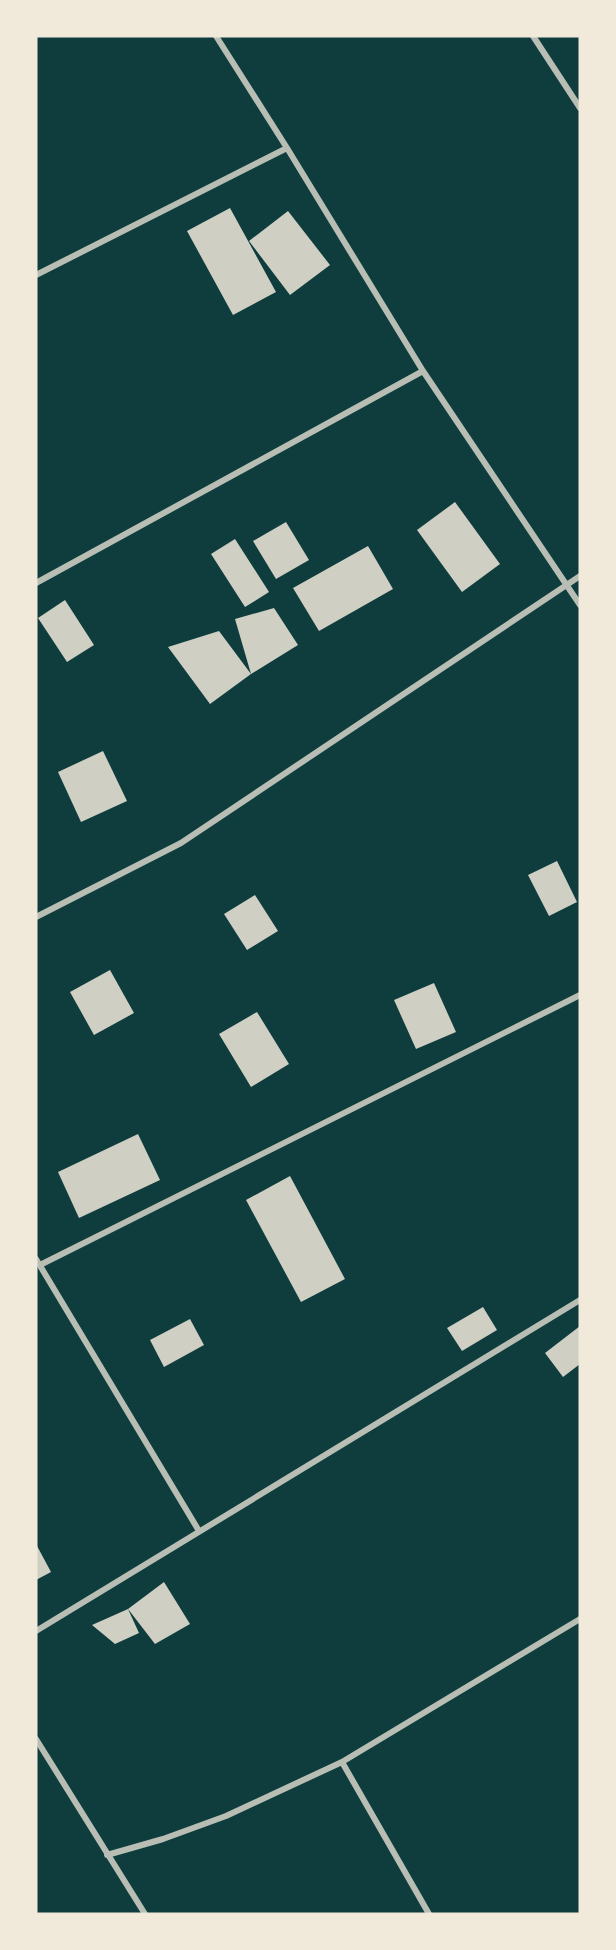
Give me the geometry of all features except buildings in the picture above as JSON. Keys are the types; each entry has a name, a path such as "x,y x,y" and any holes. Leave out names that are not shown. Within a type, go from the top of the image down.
{"street":[{"path":"216,36 423,371 580,605"},
{"path":"533,36 580,108"},
{"path":"36,275 287,148"},
{"path":"36,583 423,371"},
{"path":"36,918 182,843 580,576"},
{"path":"199,1531 38,1262 580,995"},
{"path":"36,1631 580,1300"},
{"path":"107,1855 163,1839 226,1816 342,1762 580,1619"},
{"path":"36,1739 145,1914"},
{"path":"342,1762 429,1914"}]}
